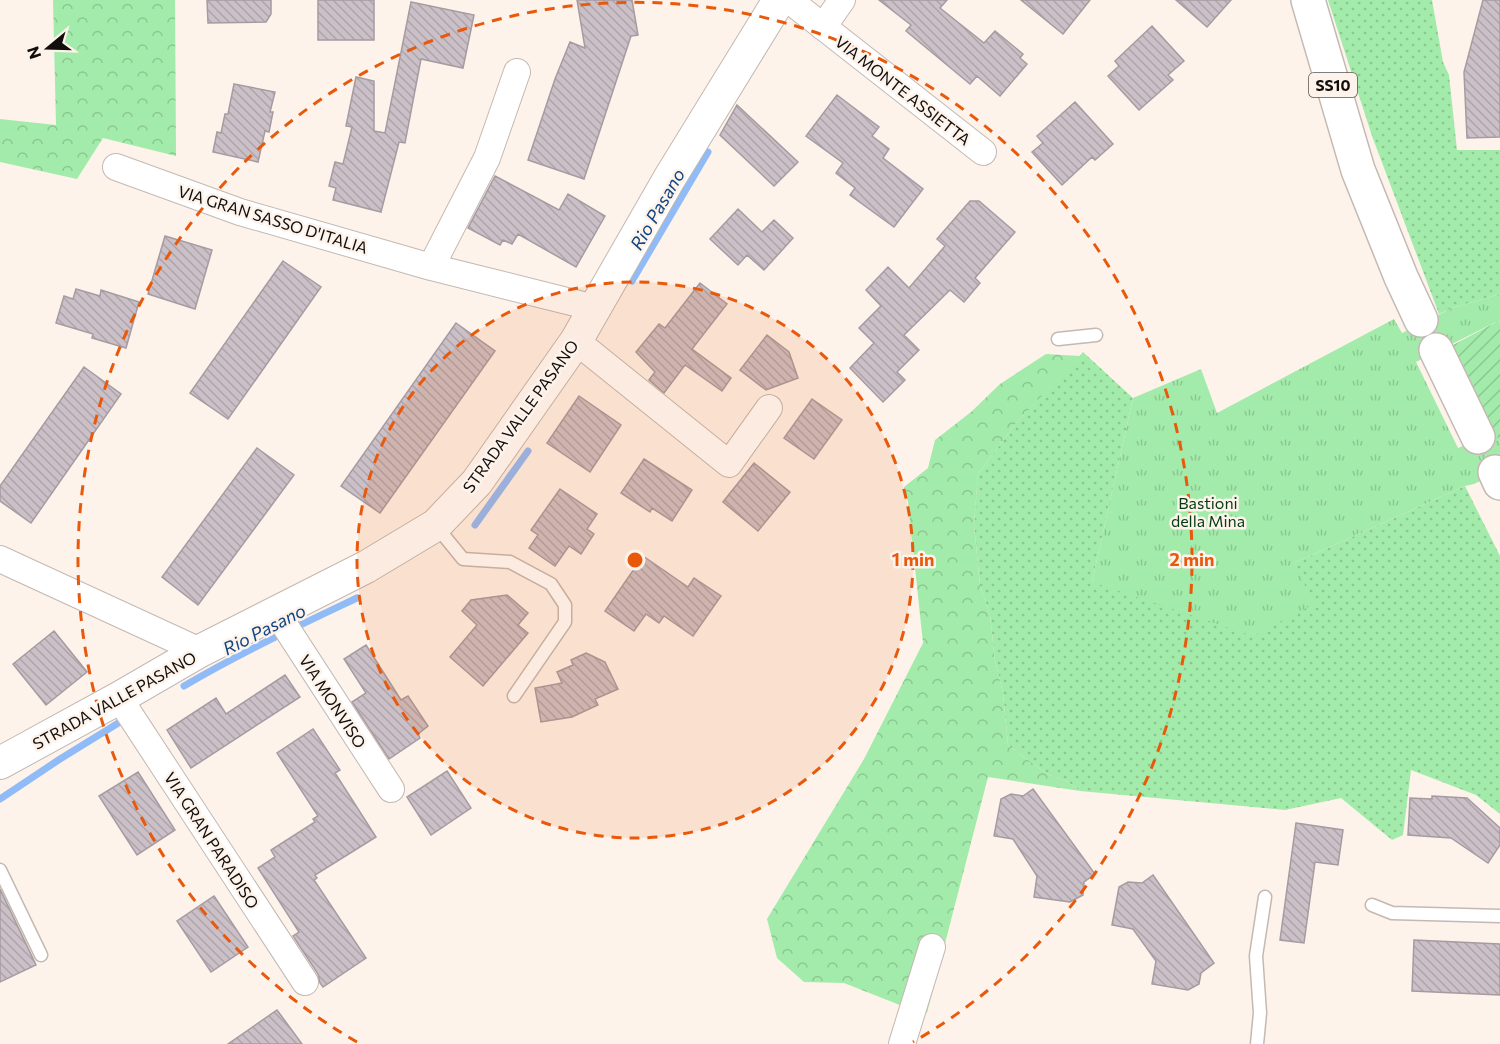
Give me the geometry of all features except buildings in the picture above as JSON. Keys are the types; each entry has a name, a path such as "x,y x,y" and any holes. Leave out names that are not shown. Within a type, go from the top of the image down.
{"main road":[{"name":"SS10","path":"1308,0 1358,170 1401,278 1421,320"},
{"path":"1436,350 1478,437"}],"street":[{"name":"STRADA VALLE PASANO","path":"0,764 200,651 284,624 366,567 435,525 477,482 576,341 669,179 779,0"},
{"name":"VIA MONTE ASSIETTA","path":"789,0 983,152"},
{"name":"VIA MONTE ASSIETTA","path":"824,27 842,0"},
{"path":"431,267 487,158 517,72"},
{"name":"VIA GRAN SASSO D'ITALIA","path":"116,167 240,212 431,267 595,308"},
{"path":"576,341 729,464 769,408"},
{"path":"0,559 200,651"},
{"name":"VIA MONVISO","path":"284,624 391,789"},
{"name":"VIA GRAN PARADISO","path":"120,698 305,982"},
{"path":"902,1044 932,947"}],"lane":[{"path":"1058,339 1096,335"},
{"path":"435,525 463,559 510,562 551,584 565,605 565,622 514,696"},
{"path":"0,870 41,955"},
{"path":"1257,1044 1260,1013 1256,956 1265,897"},
{"path":"1372,905 1392,913 1500,916"}],"green space":[{"path":"53,0 175,0 176,156 103,138 77,179 0,162 0,119 56,125"},
{"path":"1328,0 1432,0 1443,62 1449,75 1457,150 1500,150 1500,294 1439,314 1372,136"},
{"name":"Bastioni della Mina","path":"1500,294 1500,320 1416,362 1458,448 1495,432 1500,443 1500,472 1294,563 1314,604 1253,636 1092,582 1133,398 1201,369 1217,413 1394,319 1402,333 1452,308"},
{"path":"1500,320 1500,443 1453,345"},
{"path":"1083,352 1133,398 1092,582 1294,563 1465,486 1500,556 1500,814 1476,795 1411,770 1403,835 1392,840 1341,798 1285,810 1080,791 1068,782 1047,774 1008,745 1003,693 995,660 990,615 980,585 974,525 978,474 1016,423"},
{"path":"1046,354 1080,356 1016,423 978,474 974,525 980,585 990,615 995,660 1003,693 1008,745 1047,774 1068,782 1080,791 988,777 927,1013 915,1011 844,983 804,982 777,958 767,919 864,759 923,643 908,502 904,487 928,468 935,440 971,412 1000,384"}],"waterway":[{"name":"Rio Pasano","path":"632,281 708,152"},
{"name":"Rio Pasano","path":"475,525 528,451"},
{"name":"Rio Pasano","path":"184,686 291,629 357,598"},
{"name":"Rio Pasano","path":"0,799 120,722"}]}
